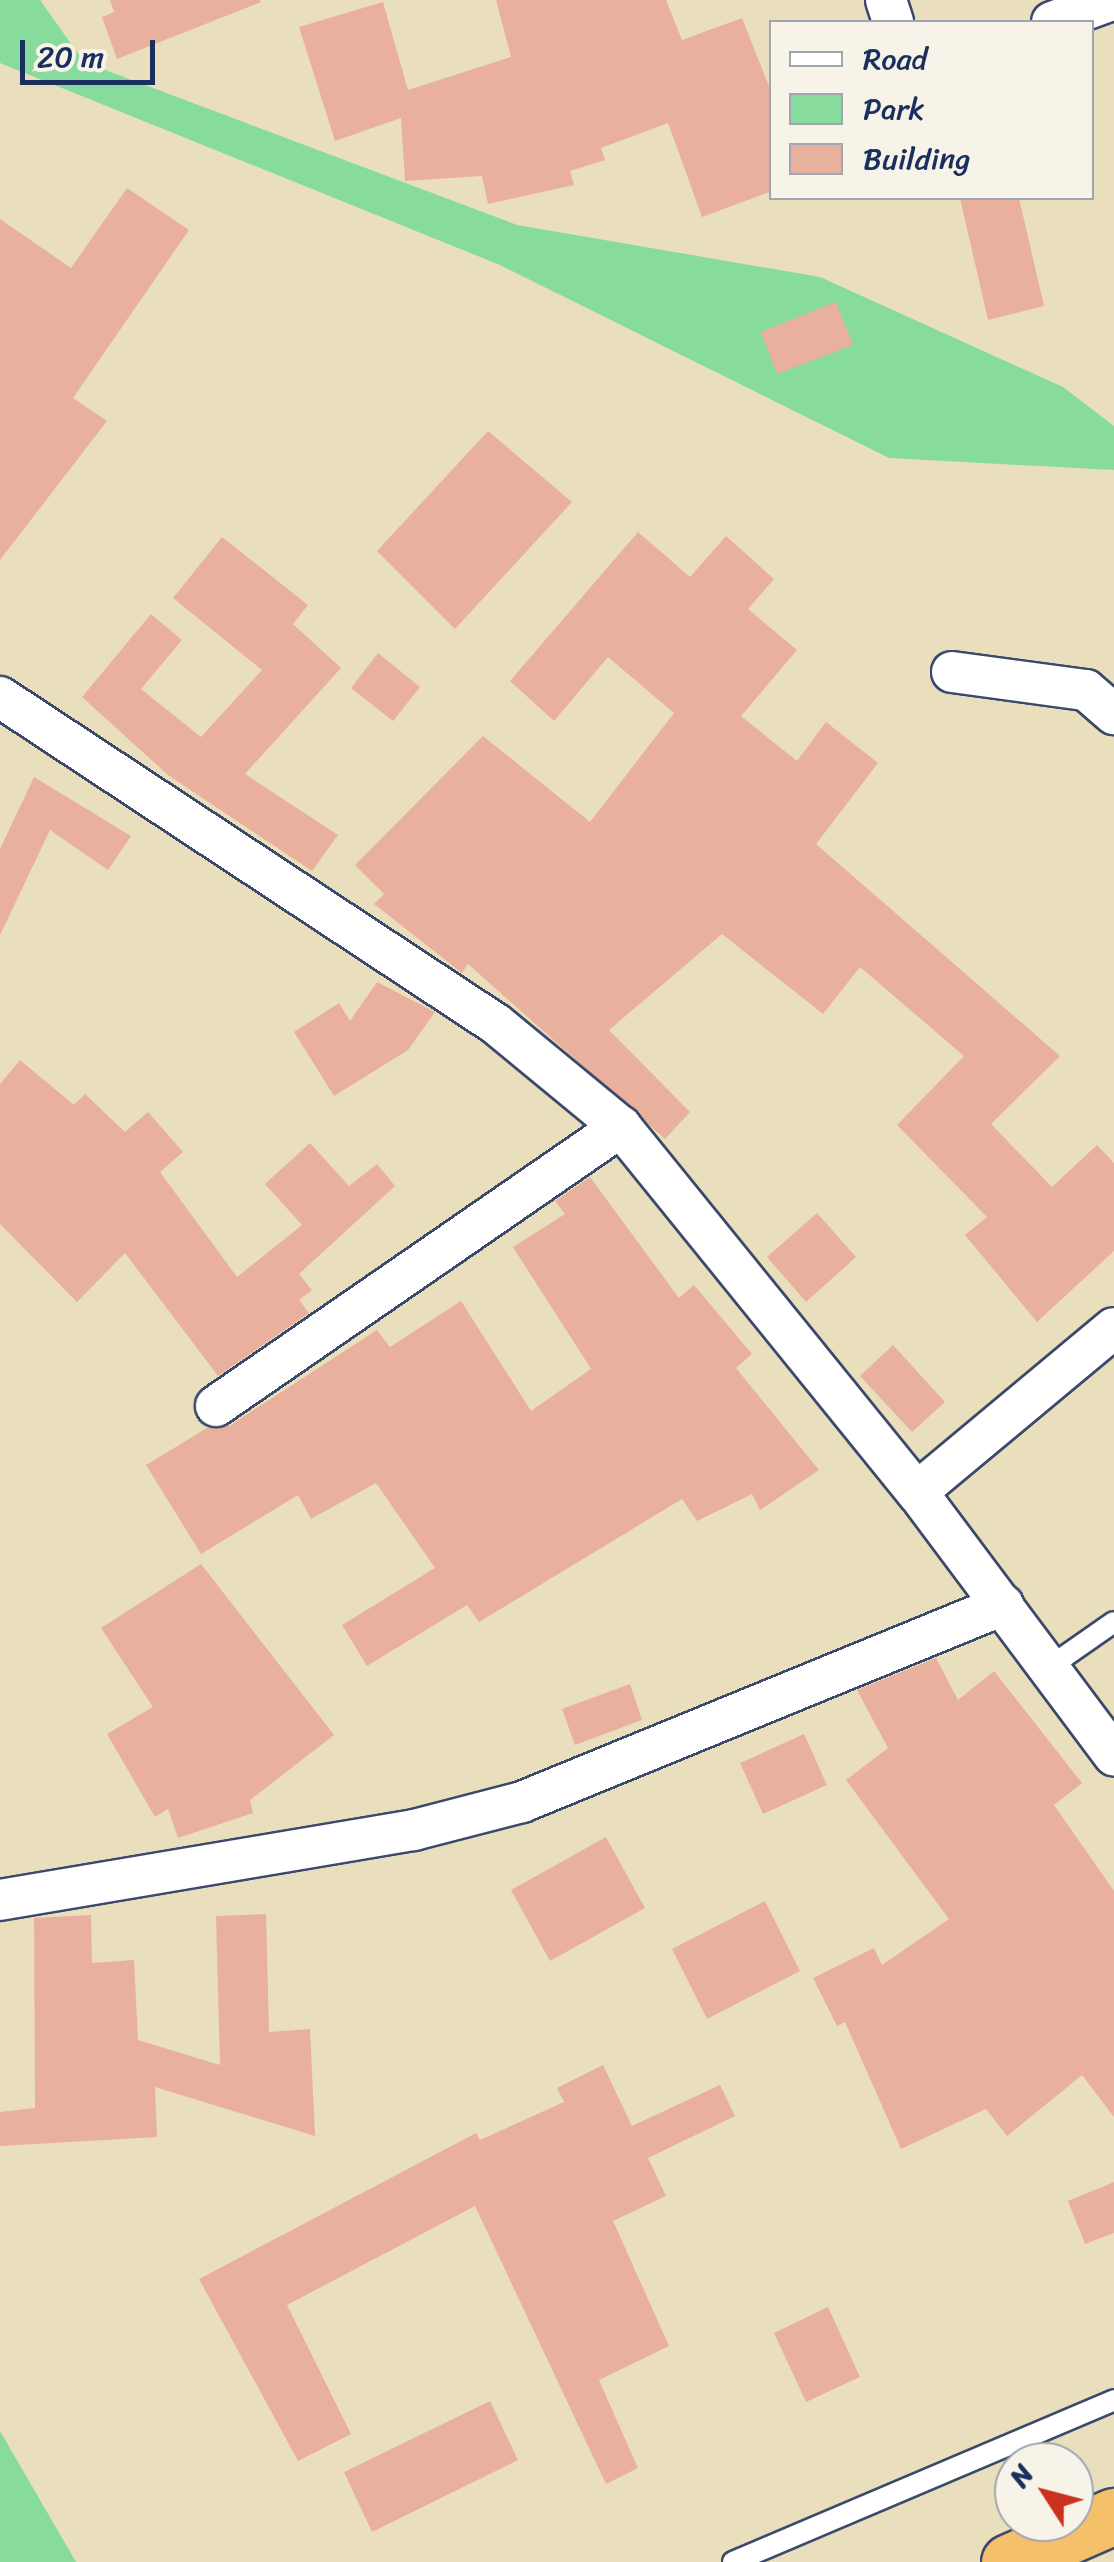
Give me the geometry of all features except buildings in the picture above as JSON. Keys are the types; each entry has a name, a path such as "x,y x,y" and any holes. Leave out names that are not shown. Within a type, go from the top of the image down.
{"highway":[{"path":"1009,2562 1114,2516"}],"street":[{"path":"1057,20 1112,0"},
{"path":"952,672 1086,690 1114,714"},
{"path":"0,696 496,1024 620,1127 916,1492 1114,1756"},
{"path":"216,1406 620,1127"},
{"path":"916,1492 1114,1328"},
{"path":"0,1900 414,1830 522,1802 1002,1605"}],"lane":[{"path":"1048,1668 1114,1622"},
{"path":"732,2562 1114,2400"}],"green space":[{"path":"0,0 40,0 84,62 517,225 820,277 1063,387 1114,426 1114,470 889,458 500,265 0,63"},
{"path":"0,2431 76,2562 0,2562"}]}
